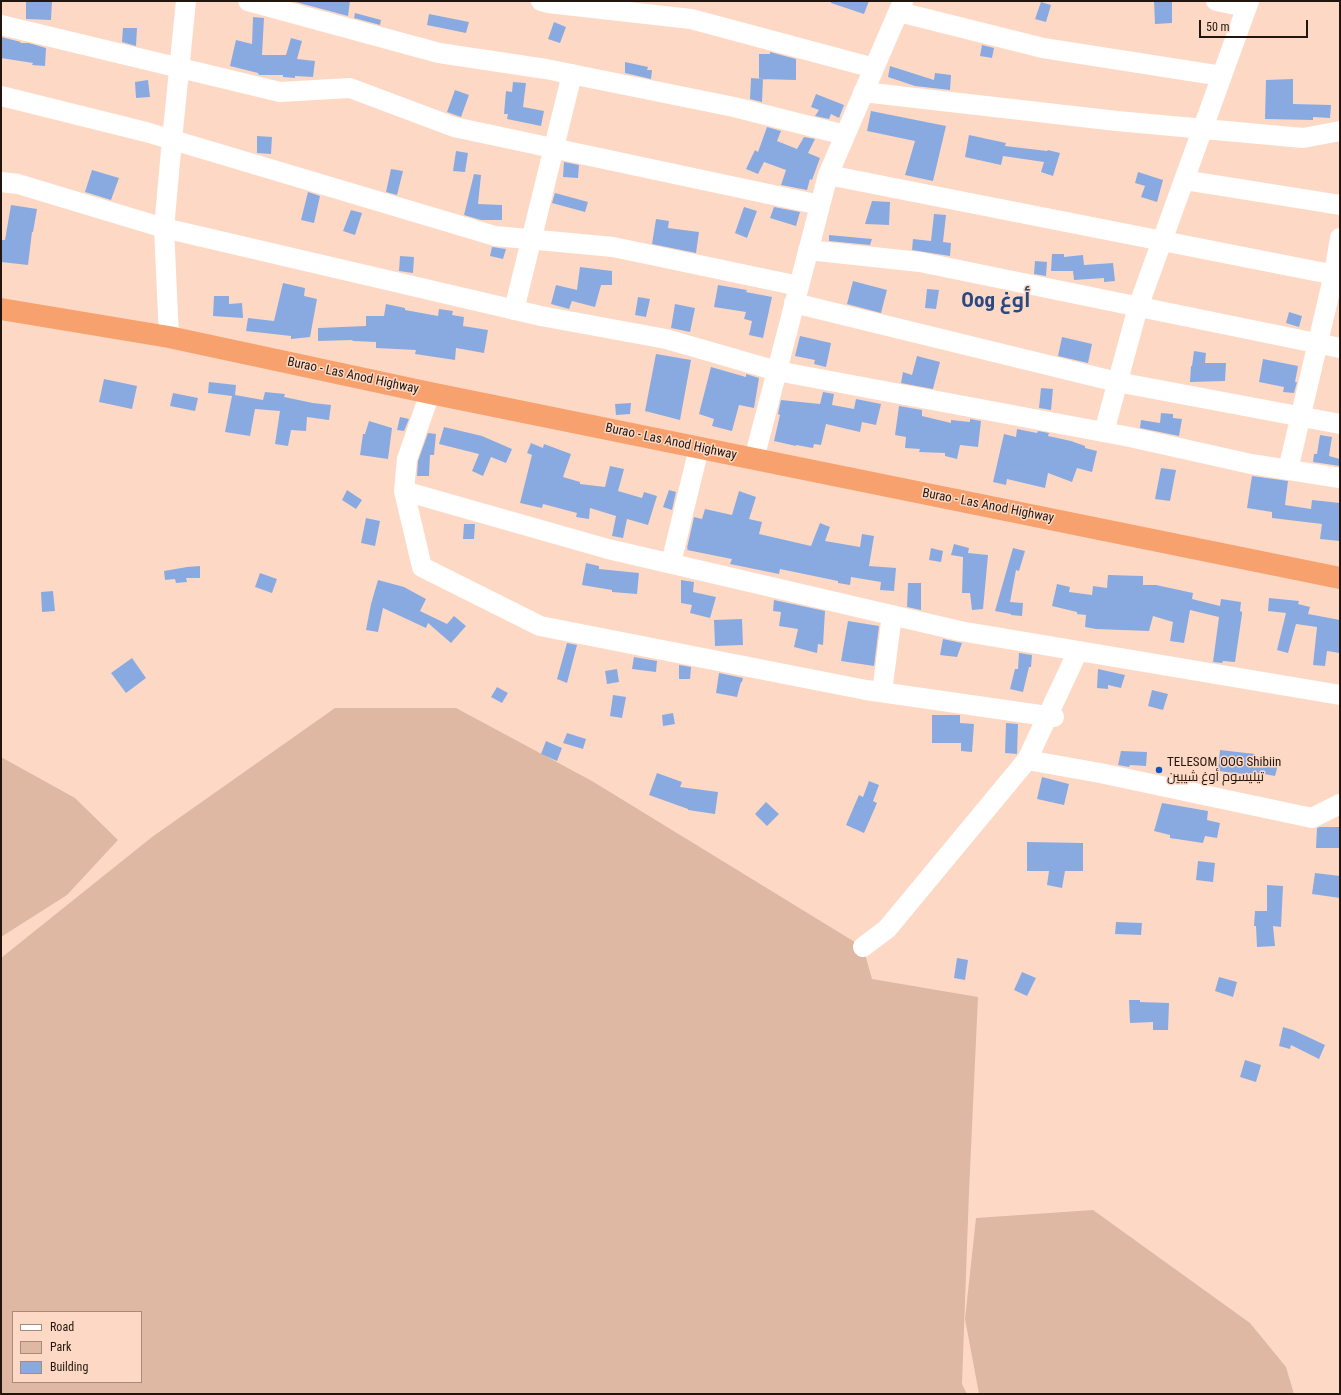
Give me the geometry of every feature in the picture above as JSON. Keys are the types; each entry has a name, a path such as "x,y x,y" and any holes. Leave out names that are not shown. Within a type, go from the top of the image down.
{"highway":[{"name":"Burao - Las Anod Highway","path":"1,309 169,337 430,393 1340,578"}],"street":[{"path":"169,337 164,228 186,1"},
{"path":"248,1 439,54 572,74 734,107 845,135"},
{"path":"540,1 691,19 874,68"},
{"path":"1104,432 1138,307 1248,4 1216,1"},
{"path":"754,459 828,175 901,6 1043,48 1222,76"},
{"path":"1,25 280,92 350,88 454,127 820,205"},
{"path":"514,310 572,74"},
{"path":"863,92 1116,121 1303,138 1340,131"},
{"path":"1,96 172,140 495,236 613,247 797,295 1117,382 1340,424"},
{"path":"828,175 1337,275"},
{"path":"1184,180 1340,205"},
{"path":"1,182 18,184 164,228 541,316 666,339 777,370 1104,432 1251,464 1340,478"},
{"path":"1288,470 1317,344 1337,275 1340,238"},
{"path":"808,250 920,262 1340,348"},
{"path":"430,393 407,459 404,491 422,567 540,626 728,664 882,692 1051,717"},
{"path":"671,563 699,448"},
{"path":"404,491 608,549 960,631 1340,695"},
{"path":"882,692 892,615"},
{"path":"863,947 887,929 1027,760 1051,717 1078,651"},
{"path":"1027,760 1100,773 1312,818 1340,804"}],"green space":[{"path":"335,708 456,708 592,781 863,947 872,979 978,997 962,1384 967,1394 1,1394 1,958 152,837"},
{"path":"1,757 75,798 118,840 67,895 1,937"},
{"path":"1093,1210 1250,1323 1286,1367 1294,1394 979,1394 965,1319 976,1218"}],"building":[{"path":"26,1 52,1 51,20 26,19"},
{"path":"292,1 350,1 348,16"},
{"path":"831,1 869,1 864,14 831,3"},
{"path":"1154,1 1172,1 1172,23 1155,24"},
{"path":"1041,2 1051,5 1046,22 1035,19"},
{"path":"355,13 381,20 380,25 354,18"},
{"path":"429,14 469,22 466,33 427,25"},
{"path":"253,17 264,18 262,55 286,55 291,38 302,41 297,59 315,61 313,77 295,76 295,78 283,77 283,75 259,75 258,73 230,66 236,40 252,44"},
{"path":"554,22 566,27 560,43 548,39"},
{"path":"123,28 137,28 136,46 122,42"},
{"path":"1,37 21,42 20,43 29,43 46,48 45,66 32,65 33,63 1,58"},
{"path":"982,45 994,48 992,58 980,56"},
{"path":"770,52 796,59 796,80 759,79 759,54 770,54"},
{"path":"625,62 648,67 647,70 652,70 651,79 625,73"},
{"path":"890,66 934,80 935,73 951,75 950,90 915,86 888,77"},
{"path":"751,78 763,79 762,102 750,99"},
{"path":"1293,79 1293,104 1331,105 1330,118 1313,117 1313,120 1265,119 1266,80"},
{"path":"148,80 150,97 136,98 135,82"},
{"path":"513,82 526,83 523,107 544,111 541,126 507,119 508,114 504,114 506,91 512,92"},
{"path":"455,90 469,95 461,117 447,112"},
{"path":"816,94 844,105 839,118 831,114 829,119 815,116 819,110 811,107"},
{"path":"871,111 946,126 933,181 905,175 915,141 867,131"},
{"path":"767,127 781,131 777,141 797,149 804,137 815,139 808,153 820,158 812,180 810,179 807,190 781,185 786,170 764,162 758,174 746,169 755,150 758,152"},
{"path":"969,135 1006,143 1005,146 1048,150 1060,153 1053,176 1041,172 1044,162 1003,156 1001,165 965,157"},
{"path":"257,136 272,137 271,154 257,153"},
{"path":"456,151 468,153 465,172 453,171"},
{"path":"564,162 579,165 578,178 563,177"},
{"path":"391,169 403,171 397,195 386,192"},
{"path":"92,170 119,178 111,200 85,192"},
{"path":"1138,172 1163,180 1157,202 1141,197 1145,186 1135,183"},
{"path":"474,174 481,175 478,204 502,205 502,220 481,220 464,215"},
{"path":"308,192 320,196 314,223 301,220"},
{"path":"555,193 588,202 585,212 552,203"},
{"path":"872,201 890,202 889,225 865,224"},
{"path":"11,205 37,209 32,232 28,265 1,262 1,240 5,240"},
{"path":"744,207 757,211 747,238 735,233"},
{"path":"774,207 800,212 796,226 770,218"},
{"path":"351,210 362,213 355,235 343,231"},
{"path":"934,214 946,215 943,242 951,243 950,256 912,250 913,239 931,241"},
{"path":"656,219 669,221 668,228 699,232 696,253 652,244"},
{"path":"829,235 872,239 870,245 829,241"},
{"path":"492,247 506,249 503,259 490,256"},
{"path":"1052,254 1064,254 1064,257 1083,255 1084,265 1113,263 1115,281 1104,282 1104,278 1074,280 1073,271 1051,271"},
{"path":"400,256 414,257 413,273 399,271"},
{"path":"1035,261 1047,262 1046,276 1034,274"},
{"path":"580,267 612,271 612,285 601,285 595,307 572,301 569,309 551,304 556,285 577,290"},
{"path":"853,281 887,290 881,313 847,304"},
{"path":"283,283 305,288 304,296 317,299 310,337 291,339 291,336 246,331 248,318 274,321"},
{"path":"718,285 747,290 746,292 772,297 763,338 749,335 752,321 744,319 746,312 714,307"},
{"path":"927,289 939,290 936,309 925,308"},
{"path":"214,296 229,296 229,304 242,303 243,318 213,316"},
{"path":"638,297 650,299 646,317 635,315"},
{"path":"386,304 405,308 405,310 438,316 439,309 453,311 452,315 464,317 463,326 488,330 484,353 456,348 455,360 415,354 416,350 376,348 376,342 352,341 353,340 318,341 318,328 366,326 366,316 384,316"},
{"path":"675,304 695,308 690,332 671,328"},
{"path":"1289,312 1302,316 1299,327 1286,323"},
{"path":"800,336 831,343 826,367 814,364 815,360 795,356"},
{"path":"1062,337 1092,344 1088,363 1058,356"},
{"path":"1194,351 1206,353 1205,363 1226,363 1225,381 1190,382"},
{"path":"656,354 691,360 680,420 645,411"},
{"path":"917,356 940,362 933,389 901,383 903,372 912,375"},
{"path":"1263,359 1298,366 1295,382 1297,382 1294,393 1283,392 1284,387 1259,382"},
{"path":"711,367 746,377 746,374 759,378 754,408 739,405 732,431 712,426 714,419 699,414"},
{"path":"104,379 137,386 132,409 99,402"},
{"path":"209,382 236,385 235,395 263,400 265,392 285,394 284,397 331,405 329,420 307,417 306,431 291,430 288,446 275,444 280,411 255,409 250,436 225,432 232,396 208,393"},
{"path":"1041,388 1053,389 1051,410 1039,408"},
{"path":"823,392 834,394 832,405 854,409 856,399 881,404 876,425 862,422 860,432 826,424 821,445 814,444 813,448 774,441 780,415 778,414 781,400 820,404"},
{"path":"173,393 198,398 195,411 170,406"},
{"path":"631,403 630,414 616,415 615,404"},
{"path":"899,406 922,410 922,416 951,423 951,420 970,422 970,419 981,421 978,447 960,445 957,459 945,456 945,453 919,452 920,449 905,448 906,437 895,435"},
{"path":"1161,413 1173,414 1173,418 1182,419 1179,436 1140,428 1141,420 1160,423"},
{"path":"400,417 409,419 404,431 397,430"},
{"path":"369,421 392,428 388,459 360,455 363,434 365,434"},
{"path":"444,427 482,436 512,449 506,463 491,457 483,476 472,471 479,454 439,444"},
{"path":"1017,429 1037,433 1038,431 1049,433 1048,436 1071,441 1085,446 1085,448 1097,451 1092,472 1077,468 1072,482 1048,473 1045,488 1007,479 1006,485 993,482 1004,434 1016,437"},
{"path":"428,433 436,434 434,455 430,455 429,476 417,476 418,461"},
{"path":"1320,435 1332,437 1329,456 1340,459 1340,466 1313,462 1314,454 1317,454"},
{"path":"531,443 543,448 544,444 571,454 563,477 580,482 580,484 605,487 610,466 624,469 618,491 642,498 644,492 657,496 648,525 627,519 623,538 612,536 616,516 590,508 589,519 576,517 577,513 543,504 542,508 520,503 532,455 527,453"},
{"path":"1161,468 1176,470 1170,501 1155,499"},
{"path":"1252,476 1288,481 1285,505 1311,509 1312,500 1340,503 1340,541 1320,539 1322,524 1272,518 1272,512 1247,508"},
{"path":"347,490 362,500 356,509 342,500"},
{"path":"669,490 676,492 672,510 663,507"},
{"path":"739,491 756,497 749,519 762,522 759,534 811,546 820,523 830,527 825,541 860,547 862,534 874,536 869,566 896,568 894,591 880,590 881,582 851,577 850,585 838,583 838,581 780,569 779,574 730,564 732,559 687,550 694,517 702,519 705,509 732,515"},
{"path":"366,518 380,521 375,546 361,543"},
{"path":"464,524 475,524 474,539 463,539"},
{"path":"954,544 969,548 968,553 988,555 983,609 972,610 970,593 962,593 963,557 951,555"},
{"path":"931,548 943,551 941,562 929,560"},
{"path":"1013,548 1025,551 1019,571 1016,570 1010,602 1023,603 1022,616 995,611"},
{"path":"586,563 599,566 599,569 639,573 637,594 612,592 612,590 582,585"},
{"path":"200,566 200,578 186,578 187,582 176,583 175,579 165,580 164,571"},
{"path":"260,573 277,579 272,593 255,587"},
{"path":"1108,575 1143,576 1143,585 1156,585 1193,593 1192,599 1220,606 1221,599 1241,602 1240,611 1242,614 1235,662 1213,662 1219,617 1190,610 1184,643 1170,641 1173,622 1153,616 1149,631 1096,629 1085,627 1086,615 1077,614 1077,612 1052,606 1057,584 1070,587 1069,592 1092,595 1093,586 1107,588"},
{"path":"378,580 404,587 426,599 420,611 447,624 454,616 466,626 451,643 428,623 426,628 383,608 378,632 366,630 371,604"},
{"path":"681,580 694,582 693,592 716,597 710,618 690,613 692,605 681,603"},
{"path":"908,583 921,583 921,610 907,607"},
{"path":"53,591 55,611 42,612 41,592"},
{"path":"1269,598 1299,601 1298,604 1310,607 1308,614 1340,620 1340,653 1327,651 1325,666 1313,665 1317,627 1296,624 1288,653 1277,650 1286,613 1268,611"},
{"path":"774,600 825,611 823,645 818,644 817,653 794,647 798,629 779,626 781,612 773,611"},
{"path":"742,619 743,645 715,646 714,620"},
{"path":"848,621 879,626 874,666 841,661"},
{"path":"943,639 962,643 957,657 940,655"},
{"path":"567,643 577,645 567,683 557,679"},
{"path":"1019,653 1032,655 1031,667 1029,667 1023,692 1010,689 1015,669 1018,669"},
{"path":"634,657 657,661 656,672 632,669"},
{"path":"132,658 146,678 126,693 111,673"},
{"path":"679,665 691,667 690,679 679,679"},
{"path":"617,669 619,682 607,684 605,671"},
{"path":"1098,669 1125,675 1121,688 1108,685 1108,689 1097,688"},
{"path":"719,673 743,678 737,697 716,693"},
{"path":"497,687 508,693 502,703 491,697"},
{"path":"1152,690 1168,694 1163,710 1148,706"},
{"path":"613,695 626,697 622,718 610,716"},
{"path":"673,713 675,724 663,726 662,715"},
{"path":"932,715 960,715 960,723 974,724 972,752 961,751 961,743 932,743"},
{"path":"1006,723 1018,724 1017,754 1005,753"},
{"path":"567,733 586,739 583,749 563,743"},
{"path":"546,741 562,748 557,761 541,754"},
{"path":"1220,750 1255,754 1254,761 1278,765 1275,776 1253,772 1252,775 1218,771"},
{"path":"1121,751 1147,752 1146,766 1130,765 1129,767 1118,765"},
{"path":"657,773 682,782 680,787 718,792 715,814 688,810 649,795"},
{"path":"1042,777 1069,784 1064,805 1037,799"},
{"path":"869,781 879,785 873,801 877,803 864,833 846,825 859,795 863,797"},
{"path":"766,802 779,814 767,826 755,814"},
{"path":"1162,803 1208,811 1207,820 1220,823 1217,838 1205,836 1203,843 1170,838 1170,835 1154,831"},
{"path":"1340,827 1340,848 1316,848 1317,828"},
{"path":"1027,842 1083,843 1083,871 1065,871 1062,888 1047,885 1049,871 1027,871"},
{"path":"1198,861 1215,863 1213,882 1196,880"},
{"path":"1315,873 1340,876 1340,898 1312,894"},
{"path":"1267,885 1283,886 1281,927 1273,926 1275,946 1257,947 1256,926 1254,926 1255,911 1267,911"},
{"path":"1116,922 1142,923 1141,935 1115,934"},
{"path":"957,958 968,960 965,980 954,978"},
{"path":"1022,972 1036,978 1027,996 1014,990"},
{"path":"1219,977 1237,982 1233,997 1215,991"},
{"path":"1129,1000 1169,1003 1168,1030 1153,1030 1153,1022 1130,1023"},
{"path":"1283,1027 1325,1045 1319,1059 1291,1045 1290,1049 1279,1046"},
{"path":"1245,1060 1261,1065 1256,1082 1240,1077"}],"place":[{"name":"TELESOM OOG Shibiin تيليسوم أوغ شيبين","path":"1159,770"}],"district":[{"name":"Oog أوغ","path":"996,302"}]}
